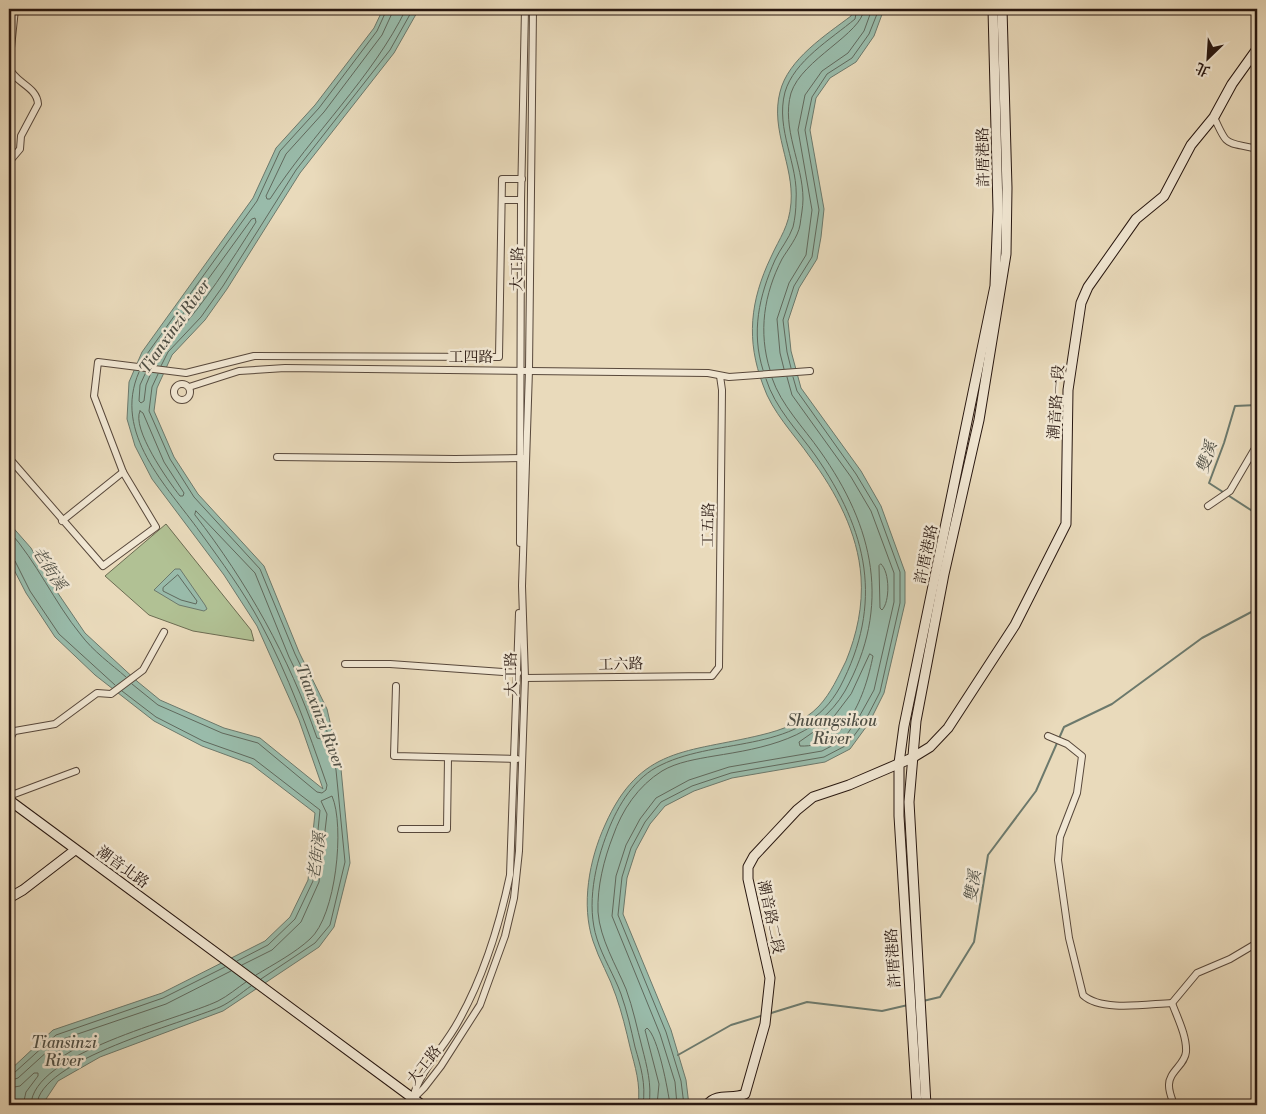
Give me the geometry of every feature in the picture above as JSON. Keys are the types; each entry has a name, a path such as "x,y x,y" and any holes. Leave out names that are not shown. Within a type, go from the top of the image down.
{"street":[{"path":"9,162 20,149 21,136 38,104 34,92 11,74 9,67 15,9"},
{"name":"大工路","path":"525,9 521,200 525,370"},
{"name":"大工路","path":"410,1102 424,1088 460,1040 480,1005 500,952 514,898 519,851 525,678 522,586 533,9"},
{"name":"許厝港路","path":"917,1105 902,863 906,761 916,720 944,574 979,420 994,306 998,210 994,9"},
{"name":"許厝港路","path":"926,1105 904,726 1006,254 1007,198 1002,9"},
{"name":"潮音路一段","path":"906,761 930,747 953,720 1015,625 1066,524 1068,390 1080,303 1088,287 1136,219 1164,196 1191,145 1214,117 1232,84 1257,49"},
{"path":"1214,117 1224,140 1232,145 1257,149"},
{"path":"9,458 103,566 156,527 123,472 94,396 98,362 186,373 254,356 499,358 502,178 522,179"},
{"path":"502,200 521,200"},
{"name":"工四路","path":"189,387 207,380 253,369 708,372 720,376 808,371"},
{"name":"工五路","path":"716,673 719,667 720,627 722,390 720,376"},
{"path":"1208,506 1230,491 1254,450 1257,449"},
{"path":"277,457 524,458"},
{"name":"大工路","path":"410,1102 417,1083 456,1025 476,990 496,933 510,875 524,458"},
{"path":"62,521 123,472"},
{"path":"9,741 11,733 55,724 97,693 111,694 144,670 164,632"},
{"path":"345,664 390,664 518,673"},
{"name":"工六路","path":"525,678 712,676 716,673"},
{"path":"396,686 394,756 522,760"},
{"path":"1051,738 1062,742 1082,756 1077,793 1060,837 1058,860 1069,938 1083,995 1089,1001 1106,1005 1172,1003 1198,973 1230,959 1257,943"},
{"path":"401,829 447,830 448,758"},
{"name":"潮音路二段","path":"707,1105 711,1100 718,1097 745,1094 765,1024 770,978 748,879 748,868 754,856 797,810 813,797 849,785 906,761"},
{"path":"9,796 76,771"},
{"name":"潮音北路","path":"9,800 272,994 410,1102"},
{"path":"9,898 23,890 75,850"},
{"path":"1172,1003 1186,1043 1185,1058 1173,1073 1169,1085 1174,1105"},
{"path":"410,1102 422,1105"}],"shaded area":[{"path":"166,524 251,630 254,641 193,631 149,615 105,576"}],"water":[{"path":"383,9 419,9 394,53 300,173 227,289 205,320 172,355 157,388 154,411 174,457 198,494 264,566 299,652 327,709 341,769 350,863 334,927 319,947 223,1011 100,1057 58,1081 42,1105 9,1105 9,1071 53,1030 162,993 265,941 290,917 308,880 315,813 251,764 202,746 154,721 95,675 55,637 26,593 9,560 9,523 31,548 51,583 85,633 138,682 160,700 224,728 260,738 323,789 299,720 257,626 224,575 152,479 135,446 127,419 129,382 142,352 253,198 276,148 315,105 374,28"},
{"name":"Shuangsikou River","path":"853,9 884,9 874,36 856,62 830,78 816,98 810,130 824,209 821,237 817,259 799,288 788,321 791,351 801,388 861,471 881,506 905,572 905,603 884,693 869,723 850,749 825,762 732,778 694,791 665,806 650,824 636,850 627,878 623,914 671,1030 686,1080 689,1105 638,1105 639,1090 637,1076 624,1021 614,989 598,955 589,927 588,883 599,839 605,825 619,799 634,780 650,767 668,757 777,731 807,717 819,706 834,685 846,661 858,620 861,599 861,577 859,561 850,529 829,484 778,414 767,395 754,352 753,336 753,321 758,289 786,225 791,203 789,175 778,120 780,92 784,80 799,58 851,16"},
{"path":"175,569 180,569 207,609 204,611 179,605 154,590"}],"waterway":[{"name":"雙溪","path":"1257,405 1235,406 1209,483 1257,514"},
{"name":"雙溪","path":"923,1001 940,997 974,942 988,855 1036,791 1064,727 1112,704 1202,638 1257,609"},
{"name":"雙溪","path":"768,1014 807,1002 882,1011 908,1005"},
{"name":"雙溪","path":"678,1055 731,1025 764,1015"}],"water label":[{"name":"Tianxinzi River","path":"174,326"},
{"name":"老街溪","path":"50,568"},
{"name":"Tianxinzi River","path":"321,716"},
{"name":"老街溪","path":"316,856"},
{"name":"Tiansinzi River","path":"64,1051"}]}
